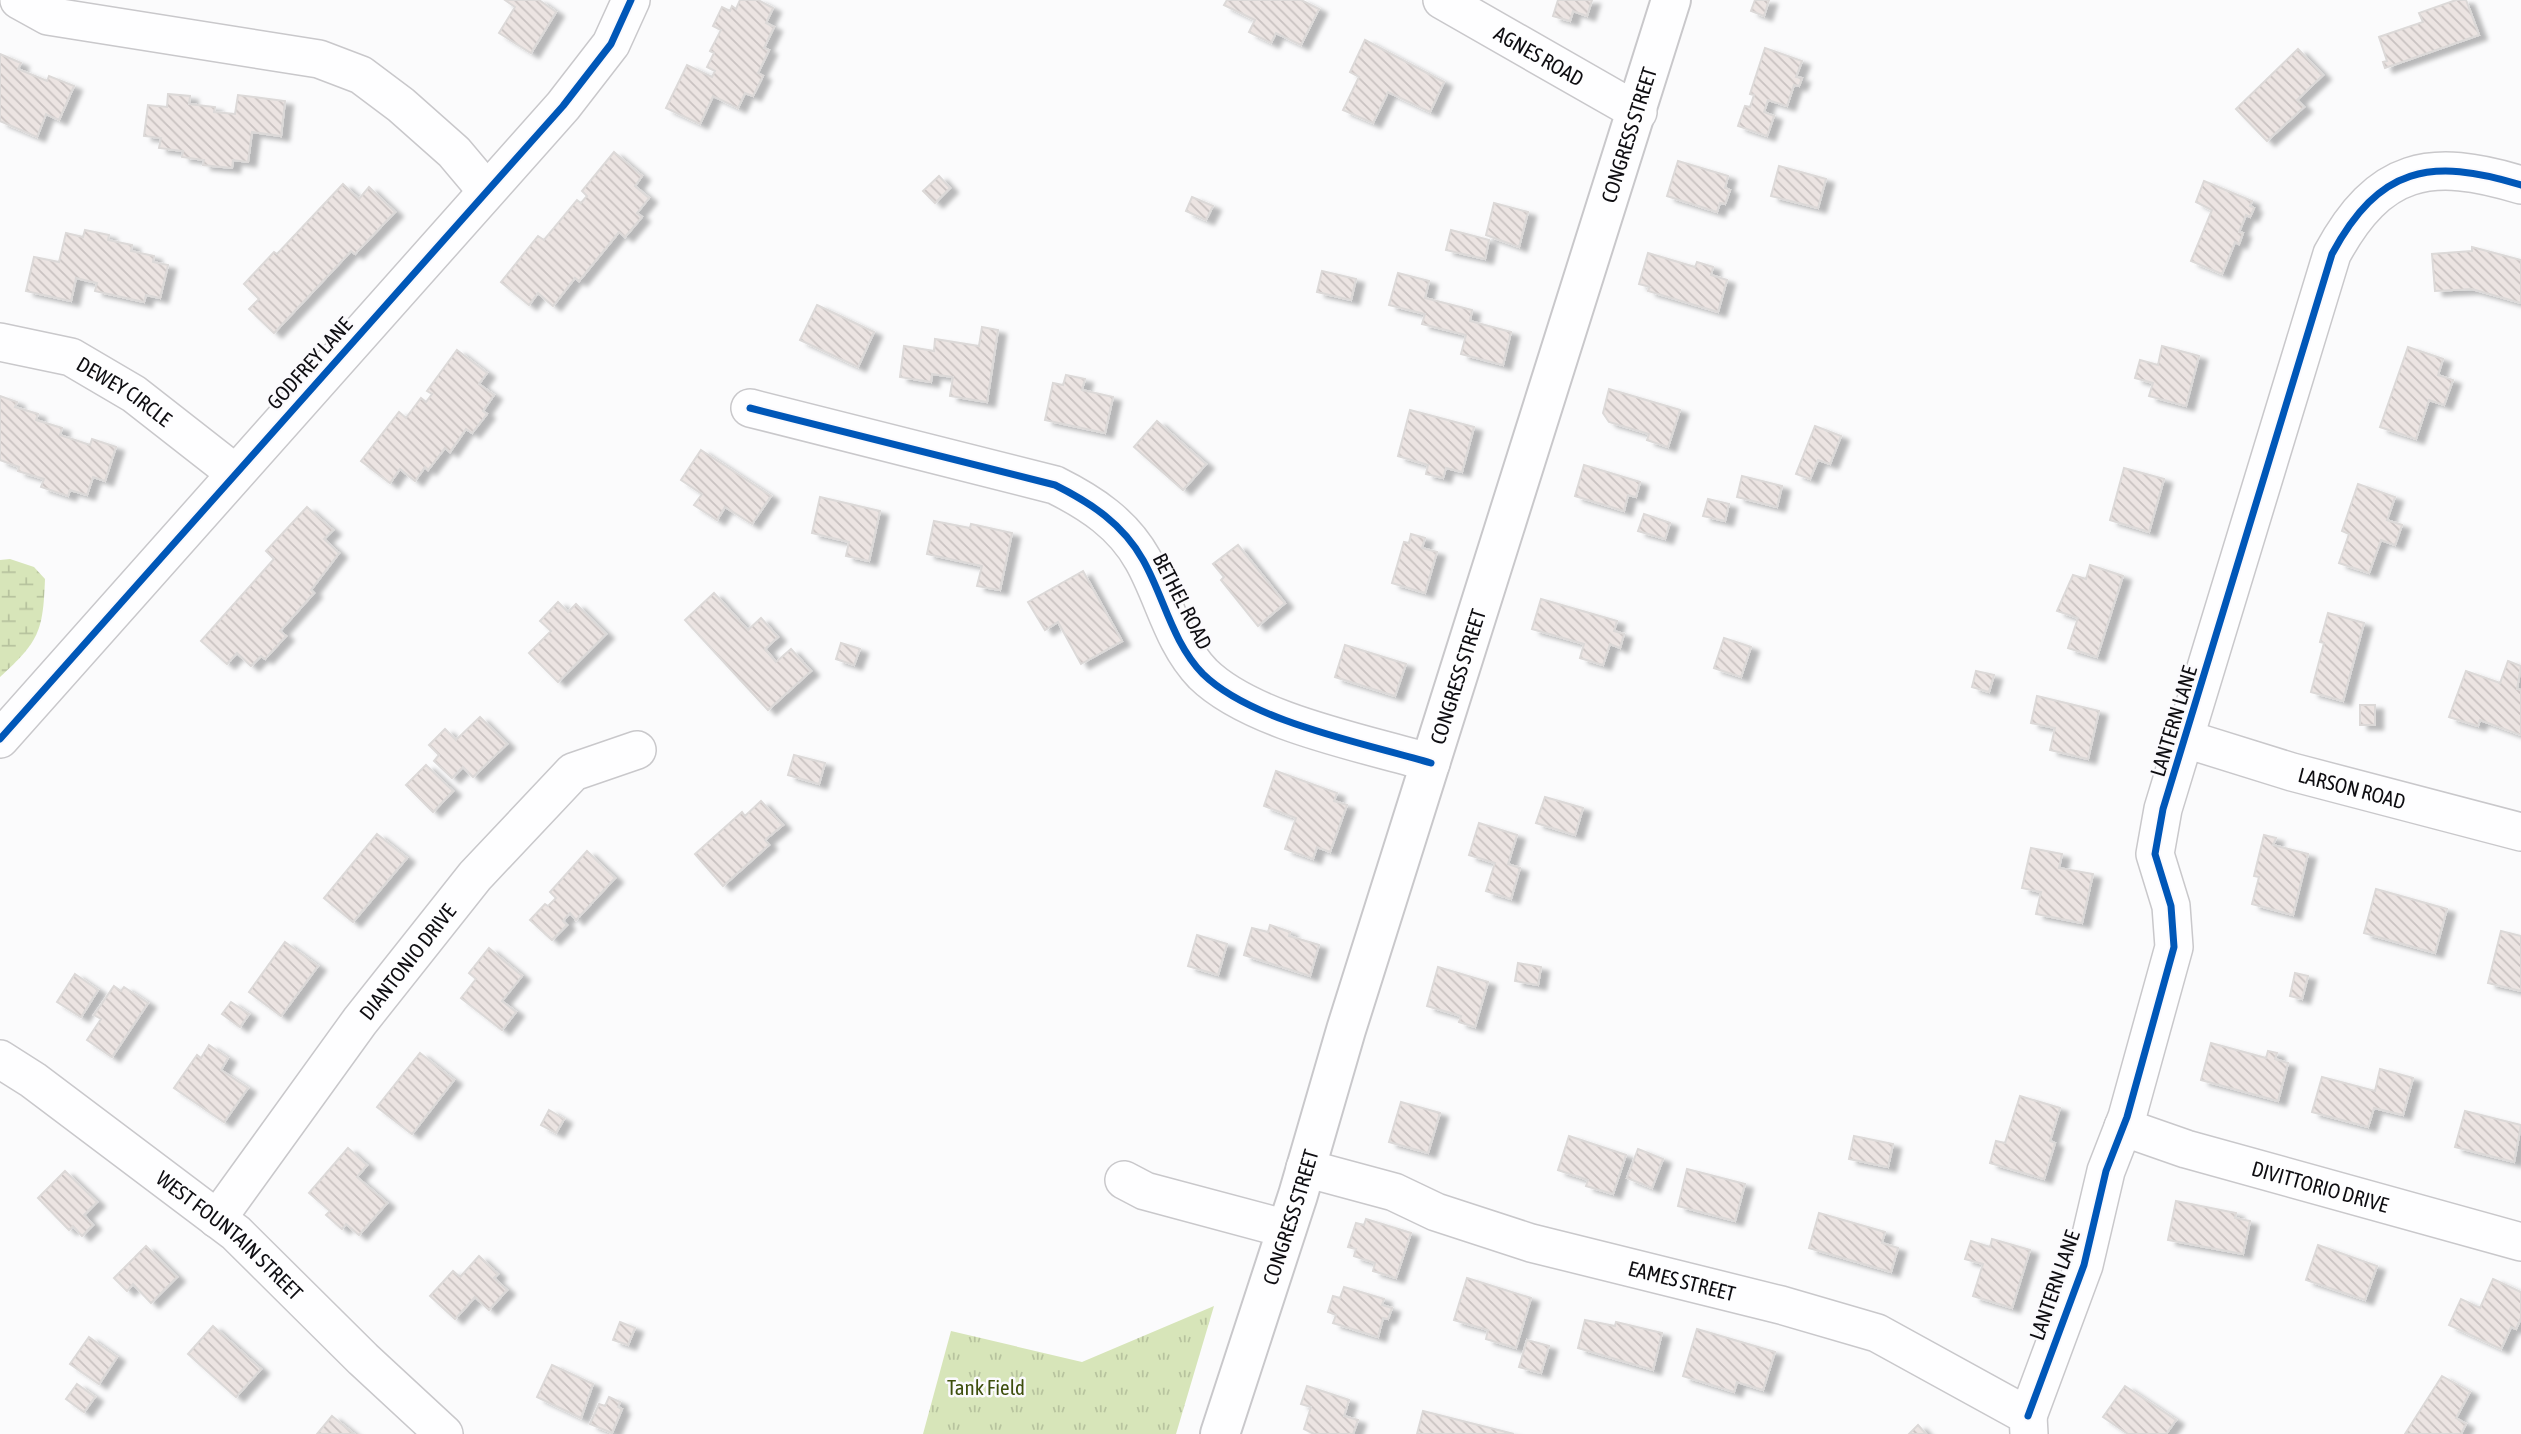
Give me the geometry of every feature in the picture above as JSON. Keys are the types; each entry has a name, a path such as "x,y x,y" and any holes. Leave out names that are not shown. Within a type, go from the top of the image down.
{"main road":[{"name":"CONGRESS STREET","path":"1220,1434 1287,1229 1671,0"}],"street":[{"path":"19,0 48,16 319,59 361,75 447,146 486,190"},
{"name":"GODFREY LANE","path":"0,739 563,106 601,58 621,24 631,0"},
{"name":"AGNES ROAD","path":"1442,0 1638,112"},
{"name":"LANTERN LANE","path":"2028,1425 2084,1265 2106,1171 2123,1127 2174,947 2171,906 2155,854 2163,808 2332,254 2347,227 2375,195 2417,173 2458,170 2521,185"},
{"name":"DEWEY CIRCLE","path":"0,342 71,357 134,394 235,473"},
{"name":"BETHEL ROAD","path":"750,408 1055,485 1087,501 1119,526 1143,559 1186,652 1203,673 1228,693 1263,712 1431,763"},
{"name":"LARSON ROAD","path":"2186,739 2292,772 2521,832"},
{"name":"DIANTONIO DRIVE","path":"217,1219 360,1021 475,876 573,772 637,750"},
{"name":"WEST FOUNTAIN STREET","path":"0,1059 33,1080 236,1233 358,1354 444,1434"},
{"name":"DIVITTORIO DRIVE","path":"2123,1127 2186,1149 2521,1242"},
{"name":"EAMES STREET","path":"1305,1168 1394,1192 1436,1212 1531,1243 1772,1303 1877,1333 2028,1425"},
{"path":"1124,1180 1145,1191 1287,1229"}],"green space":[{"path":"10,559 34,567 45,579 43,612 31,644 0,677 0,560"},
{"name":"Tank Field","path":"1214,1306 1176,1434 923,1434 951,1331 1082,1362"}],"building":[{"path":"505,0 539,0 556,12 531,53 499,33 515,7"},
{"path":"740,0 758,0 773,8 766,23 774,27 764,48 769,50 758,73 763,76 753,96 745,93 738,108 713,96 700,124 666,108 687,65 712,77 715,71 707,67 714,53 710,51 721,30 713,26 722,7 730,11 732,6 736,9"},
{"path":"1227,0 1301,0 1319,9 1301,45 1276,33 1271,43 1249,32 1255,20 1224,5"},
{"path":"1558,0 1592,0 1587,16 1573,11 1570,21 1553,16"},
{"path":"1755,0 1769,0 1764,16 1751,11"},
{"path":"2456,0 2466,0 2479,35 2385,68 2383,62 2387,61 2379,37 2423,22 2419,13"},
{"path":"1365,40 1444,82 1430,112 1388,92 1373,123 1343,110 1359,77 1350,72"},
{"path":"1765,48 1802,61 1796,77 1802,78 1799,86 1794,85 1787,106 1768,100 1764,112 1774,116 1767,136 1738,126 1745,106 1750,107 1754,95 1750,94"},
{"path":"2298,49 2323,75 2297,100 2304,107 2267,141 2236,109"},
{"path":"0,54 21,63 18,69 47,81 49,76 74,86 59,120 46,114 37,137 0,121"},
{"path":"168,94 190,96 189,104 215,107 214,112 235,114 238,95 285,101 281,136 252,132 248,162 233,160 232,168 203,165 204,160 182,157 183,151 159,148 161,138 144,136 148,105 167,107"},
{"path":"614,152 642,176 635,186 649,198 637,213 642,217 625,237 619,232 579,281 575,278 553,306 538,293 529,305 501,282 538,236 544,240 577,200 581,203 587,196 582,191"},
{"path":"1678,161 1728,176 1725,188 1730,190 1725,204 1720,203 1717,212 1667,196"},
{"path":"1779,166 1826,179 1818,208 1771,196"},
{"path":"939,176 950,188 935,203 923,191"},
{"path":"2204,181 2252,201 2250,206 2254,208 2250,217 2246,215 2239,232 2243,233 2239,244 2235,242 2222,274 2191,261 2212,210 2196,202"},
{"path":"343,184 359,199 369,187 395,212 355,254 351,251 274,333 249,309 259,299 244,284 274,252 277,254"},
{"path":"1192,197 1213,206 1206,220 1186,211"},
{"path":"1494,203 1528,212 1519,247 1486,235"},
{"path":"85,230 109,235 108,240 132,245 131,251 154,256 153,262 168,265 160,298 146,295 144,302 95,291 97,283 76,278 71,301 26,291 34,257 59,262 66,233 83,237"},
{"path":"1451,230 1489,240 1485,259 1446,250"},
{"path":"2472,247 2521,260 2521,303 2472,289 2435,291 2432,254 2472,251"},
{"path":"1648,253 1695,267 1697,262 1713,267 1711,275 1727,280 1718,312 1648,291 1650,287 1639,284"},
{"path":"1322,271 1356,279 1351,300 1317,292"},
{"path":"1398,273 1429,281 1425,298 1472,310 1470,321 1511,332 1503,365 1461,354 1466,335 1422,324 1425,314 1389,305"},
{"path":"817,305 874,332 858,367 800,340"},
{"path":"982,327 998,330 987,402 950,396 953,377 932,374 931,382 900,377 904,346 934,351 935,339 979,346"},
{"path":"2162,346 2199,356 2186,406 2149,396 2153,383 2135,378 2140,360 2158,365"},
{"path":"2408,347 2443,359 2438,375 2453,380 2444,405 2429,400 2416,439 2380,427"},
{"path":"457,350 487,373 479,384 494,395 483,411 487,414 472,433 466,429 450,452 445,448 428,470 425,467 415,481 400,469 390,483 361,461 399,412 406,418 421,398 426,402 432,394 427,391"},
{"path":"1066,375 1085,379 1082,390 1113,397 1105,433 1045,420 1053,383 1063,385"},
{"path":"1609,389 1680,410 1668,447 1647,440 1649,434 1609,422 1603,413"},
{"path":"0,396 17,402 15,407 38,414 36,420 62,428 60,435 90,445 92,439 116,447 105,481 93,477 87,495 70,490 68,496 41,487 44,479 18,471 19,467 0,460"},
{"path":"1410,410 1474,427 1462,472 1446,468 1443,478 1426,474 1428,465 1398,456"},
{"path":"1157,421 1206,464 1183,490 1134,447"},
{"path":"1815,426 1841,436 1830,464 1818,460 1810,479 1796,474"},
{"path":"701,450 771,496 752,524 725,507 717,520 694,505 702,494 681,480"},
{"path":"1584,465 1640,482 1636,497 1628,495 1624,511 1575,496"},
{"path":"2124,468 2164,479 2149,532 2110,520"},
{"path":"1742,476 1782,486 1777,507 1737,497"},
{"path":"2358,484 2395,497 2387,520 2402,525 2395,545 2381,540 2369,573 2339,563 2349,534 2342,531"},
{"path":"820,497 880,511 869,561 846,556 849,542 812,533"},
{"path":"1708,499 1729,504 1725,521 1703,516"},
{"path":"307,507 333,530 324,539 339,553 311,590 314,593 280,631 286,636 265,659 261,656 251,666 237,653 227,664 201,641 274,559 266,551"},
{"path":"1644,514 1670,523 1665,539 1638,531"},
{"path":"934,521 970,528 971,524 1012,533 1000,590 977,586 982,566 927,554"},
{"path":"1411,534 1425,538 1422,548 1437,552 1425,593 1392,583 1404,542 1409,543"},
{"path":"1238,545 1285,603 1258,626 1221,580 1224,577 1213,564"},
{"path":"2090,565 2123,576 2097,657 2068,648 2078,618 2057,611 2073,575 2086,579"},
{"path":"1083,571 1122,641 1081,664 1058,622 1045,630 1028,602"},
{"path":"714,593 748,630 761,618 778,637 765,649 776,662 791,649 811,671 768,710 685,620"},
{"path":"1541,599 1617,621 1614,631 1624,634 1620,648 1610,644 1603,665 1580,658 1584,644 1532,629"},
{"path":"558,602 568,612 576,604 606,634 558,682 529,653 551,631 540,621"},
{"path":"2328,613 2364,623 2343,701 2311,692 2324,643 2320,642"},
{"path":"1724,638 1751,647 1741,677 1714,668"},
{"path":"841,643 860,649 854,665 836,659"},
{"path":"1345,645 1406,664 1395,696 1335,677"},
{"path":"2508,661 2521,666 2517,689 2521,690 2521,735 2480,720 2478,726 2449,717 2466,671 2500,683"},
{"path":"1976,671 1994,675 1989,692 1972,687"},
{"path":"2037,696 2099,711 2088,759 2050,750 2055,728 2031,723"},
{"path":"2360,705 2375,705 2375,725 2360,725"},
{"path":"480,717 507,744 473,777 463,767 452,778 434,761 439,755 429,745 445,729 456,740"},
{"path":"794,755 825,763 819,784 788,775"},
{"path":"426,765 453,791 433,812 406,785"},
{"path":"1276,771 1337,793 1334,801 1347,805 1330,852 1317,847 1313,859 1285,849 1296,818 1264,806"},
{"path":"1545,797 1583,808 1575,835 1536,823"},
{"path":"761,801 783,825 765,840 769,845 723,886 695,854 742,812 745,816"},
{"path":"1479,823 1517,835 1508,864 1520,868 1511,899 1486,891 1495,863 1469,855"},
{"path":"377,834 407,858 353,922 324,898"},
{"path":"2264,835 2276,838 2273,845 2308,854 2293,915 2252,904 2259,877 2254,876"},
{"path":"2031,848 2062,854 2059,868 2093,874 2082,923 2036,914 2041,892 2022,888"},
{"path":"587,851 615,878 576,920 570,913 563,921 567,925 552,940 530,920 545,904 548,906 556,898 550,892"},
{"path":"2376,889 2447,909 2435,953 2364,933"},
{"path":"1270,925 1290,932 1289,936 1319,945 1310,976 1244,955 1252,928 1268,932"},
{"path":"2501,931 2521,936 2521,991 2488,983"},
{"path":"1197,935 1227,944 1218,975 1188,966"},
{"path":"285,942 318,966 281,1016 249,992"},
{"path":"489,948 522,976 502,1001 516,1012 502,1030 461,998 476,979 469,973"},
{"path":"1518,963 1541,967 1538,985 1515,981"},
{"path":"1438,967 1488,982 1475,1027 1459,1022 1461,1016 1427,1006"},
{"path":"2295,973 2308,976 2302,999 2290,996"},
{"path":"75,974 98,990 81,1017 57,1002"},
{"path":"114,986 121,991 124,987 148,1003 112,1057 87,1040 101,1019 94,1015"},
{"path":"231,1002 249,1014 240,1027 222,1014"},
{"path":"2211,1043 2266,1058 2268,1051 2277,1053 2275,1059 2288,1063 2278,1101 2201,1080"},
{"path":"209,1045 228,1058 221,1070 248,1088 224,1122 174,1088 197,1055 201,1058"},
{"path":"420,1053 454,1080 412,1134 377,1107"},
{"path":"2380,1069 2413,1078 2403,1115 2374,1108 2368,1127 2312,1112 2322,1077 2375,1091"},
{"path":"2020,1096 2060,1108 2050,1141 2055,1143 2044,1179 1990,1163 1996,1141 2005,1143"},
{"path":"1401,1102 1440,1113 1428,1153 1389,1142"},
{"path":"549,1110 564,1119 556,1133 541,1125"},
{"path":"2465,1111 2521,1125 2514,1162 2455,1147"},
{"path":"1569,1136 1626,1155 1613,1194 1586,1186 1588,1180 1558,1170"},
{"path":"1854,1136 1893,1144 1888,1167 1849,1159"},
{"path":"348,1148 367,1165 357,1177 387,1203 359,1235 346,1224 342,1229 326,1215 330,1211 309,1193"},
{"path":"1638,1149 1663,1159 1652,1188 1627,1178"},
{"path":"1687,1169 1745,1184 1735,1221 1678,1206"},
{"path":"65,1171 97,1202 84,1215 93,1225 82,1236 73,1226 69,1230 38,1198"},
{"path":"2176,1201 2236,1213 2235,1218 2250,1221 2243,1254 2168,1240"},
{"path":"1819,1213 1885,1232 1882,1243 1898,1248 1891,1272 1809,1248"},
{"path":"1366,1219 1411,1233 1396,1278 1373,1271 1375,1263 1354,1256 1356,1249 1348,1247 1356,1223 1364,1225"},
{"path":"1992,1239 2030,1250 2012,1308 1973,1296 1983,1264 1965,1259 1971,1241 1990,1247"},
{"path":"2318,1245 2377,1266 2365,1300 2306,1280"},
{"path":"146,1246 177,1277 151,1303 133,1284 127,1291 114,1278"},
{"path":"479,1256 498,1274 494,1278 507,1290 489,1310 475,1297 455,1319 430,1296 453,1271 460,1277"},
{"path":"1467,1278 1531,1298 1516,1348 1486,1339 1488,1330 1454,1320"},
{"path":"2493,1279 2521,1292 2521,1318 2516,1329 2511,1327 2501,1349 2449,1325 2461,1299 2480,1308"},
{"path":"1344,1287 1384,1299 1382,1305 1392,1308 1388,1319 1383,1318 1378,1337 1333,1323 1336,1315 1328,1312 1333,1296 1340,1298"},
{"path":"1585,1320 1615,1326 1616,1322 1662,1333 1653,1370 1578,1348"},
{"path":"620,1322 635,1328 628,1345 613,1340"},
{"path":"213,1326 261,1369 236,1397 188,1354"},
{"path":"1697,1329 1775,1352 1763,1390 1737,1382 1734,1392 1683,1376"},
{"path":"89,1337 117,1357 99,1384 70,1364"},
{"path":"1527,1340 1549,1346 1541,1373 1519,1367"},
{"path":"552,1365 593,1384 581,1418 537,1397"},
{"path":"2442,1376 2470,1392 2456,1418 2466,1424 2461,1434 2405,1434"},
{"path":"77,1384 95,1397 84,1412 66,1399"},
{"path":"1307,1386 1349,1400 1344,1416 1358,1420 1353,1434 1314,1434 1304,1429 1311,1407 1301,1404"},
{"path":"2125,1386 2176,1420 2166,1434 2128,1434 2103,1417"},
{"path":"609,1397 620,1402 618,1407 622,1409 612,1433 590,1424 599,1404 605,1406"},
{"path":"1423,1411 1514,1434 1417,1434"},
{"path":"332,1416 354,1434 317,1434"},
{"path":"1918,1425 1926,1434 1909,1434"}],"cycle path":[{"path":"0,739 563,106 611,44 631,0"},
{"path":"2028,1416 2084,1265 2106,1171 2127,1117 2174,947 2171,906 2155,854 2163,809 2332,254 2350,225 2369,203 2388,187 2410,176 2460,172 2489,176 2521,185"},
{"path":"750,408 1055,485 1093,507 1126,536 1143,560 1169,619 1192,661 1224,691 1279,718 1310,729 1431,763"}]}
